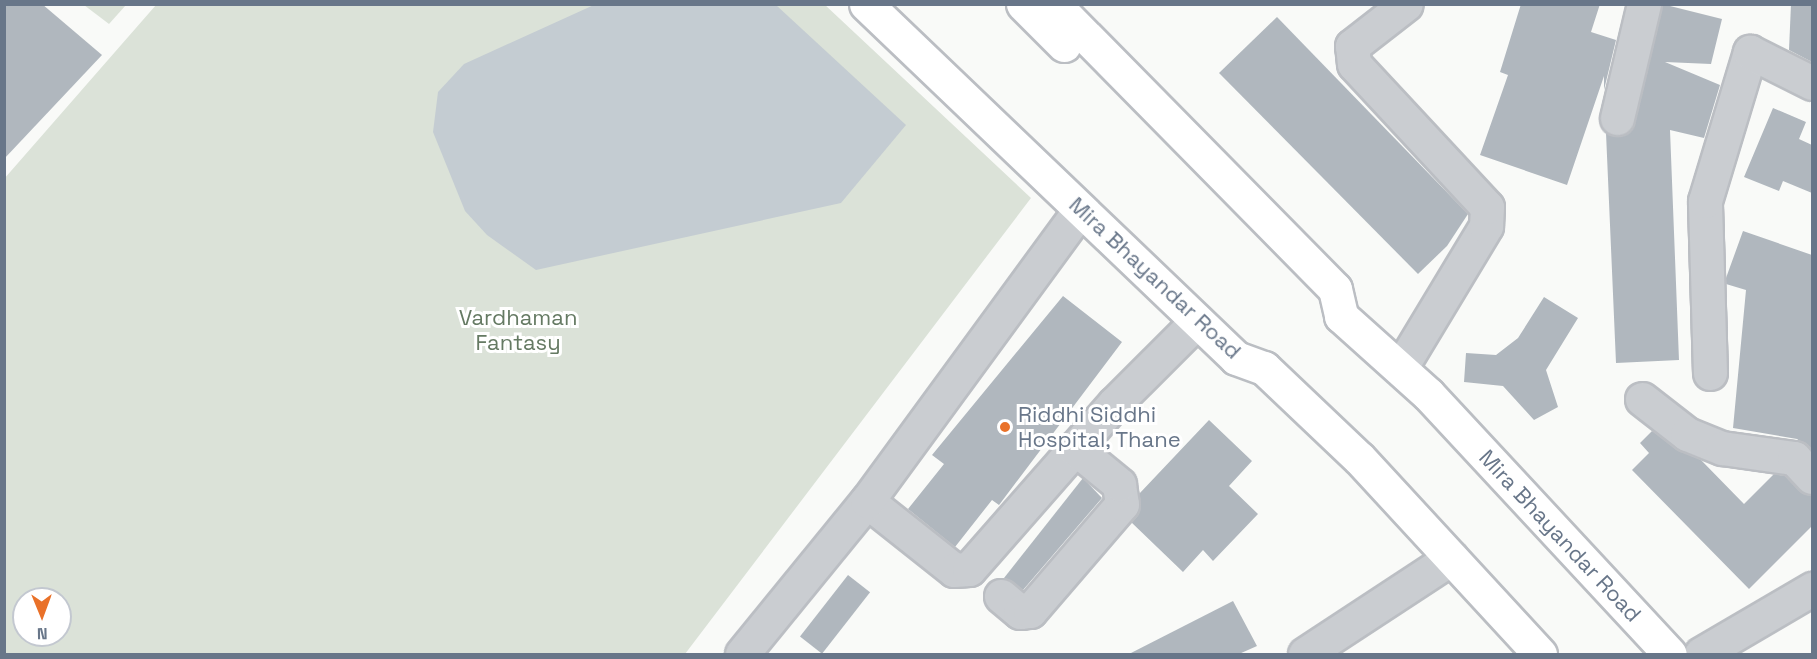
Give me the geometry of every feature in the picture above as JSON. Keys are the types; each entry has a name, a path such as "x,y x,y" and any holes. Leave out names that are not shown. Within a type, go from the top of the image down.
{"main road":[{"name":"Mira Bhayandar Road","path":"866,4 1236,358 1264,368 1359,458 1540,654"},
{"path":"899,4 1264,368"},
{"name":"Mira Bhayandar Road","path":"1023,4 1341,316 1401,367 1670,654"},
{"path":"1053,4 1335,289 1341,316"}],"street":[{"path":"1401,367 1486,226 1487,207 1354,64 1352,46 1406,4"},
{"path":"1617,118 1644,4"},
{"path":"1710,373 1707,184 1750,52 1812,83"},
{"path":"742,654 867,501 1080,210"},
{"path":"867,501 954,570 969,569 1075,448 1197,321"},
{"path":"1642,399 1687,434 1722,448 1794,458 1812,477"},
{"path":"1001,596 1020,612 1030,611 1122,504 1119,484 1075,448"},
{"path":"1305,654 1451,558"},
{"path":"1701,654 1812,589"}],"green space":[{"name":"Vardhaman Fantasy","path":"824,4 1031,198 685,654 5,654 4,179 156,5"},
{"path":"84,5 126,5 109,24"}],"shaded area":[{"path":"596,4 776,5 906,125 841,203 536,270 487,235 465,211 433,132 438,92 464,64"}],"building":[{"path":"4,4 42,4 102,55 4,159"},
{"path":"1521,4 1600,4 1591,32 1616,40 1604,90 1604,76 1567,185 1480,155 1508,75 1500,72"},
{"path":"1662,4 1722,19 1711,64 1665,62 1720,85 1704,138 1670,130 1679,360 1616,363 1606,133 1623,136 1635,123"},
{"path":"1791,4 1812,4 1812,62 1789,50"},
{"path":"1277,17 1468,214 1447,246 1418,274 1219,73"},
{"path":"1773,108 1806,122 1799,139 1812,145 1812,193 1783,181 1779,191 1744,177"},
{"path":"1743,231 1812,255 1812,450 1797,439 1733,428 1746,290 1726,284 1726,278"},
{"name":"Riddhi Siddhi Hospital, Thane","path":"1063,296 1122,342 999,505 992,500 955,547 908,509 944,464 932,455"},
{"path":"1544,297 1578,318 1546,370 1558,407 1534,420 1503,386 1464,382 1466,353 1496,355 1518,338"},
{"path":"1209,420 1252,461 1229,486 1258,514 1213,561 1203,550 1183,572 1131,522 1140,509 1139,494"},
{"path":"1652,431 1701,460 1744,504 1774,474 1785,476 1812,497 1812,526 1749,589 1632,470 1649,453 1640,443"},
{"path":"1083,478 1102,498 1023,590 1004,578"},
{"path":"848,575 870,592 822,654 800,636"},
{"path":"1233,601 1257,646 1239,654 1129,654"}],"place":[{"name":"Riddhi Siddhi Hospital, Thane","path":"1005,427"}]}
